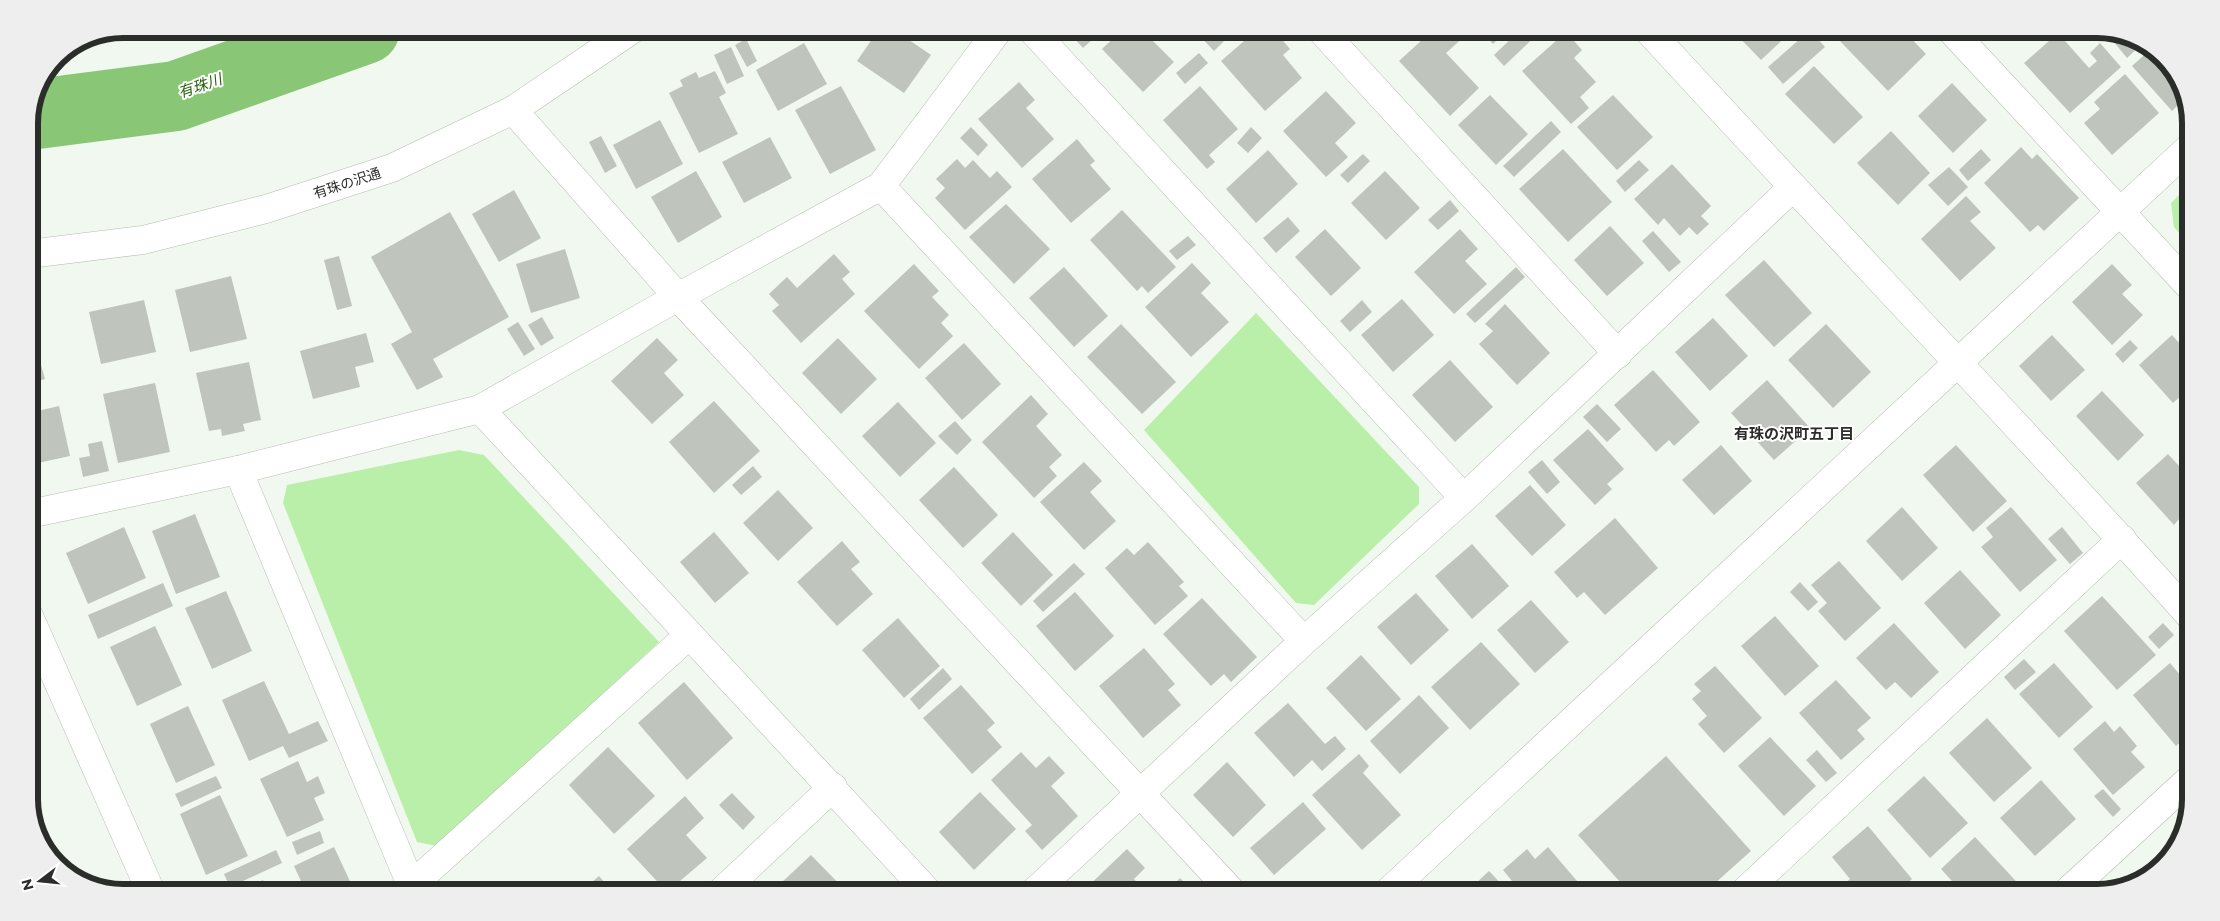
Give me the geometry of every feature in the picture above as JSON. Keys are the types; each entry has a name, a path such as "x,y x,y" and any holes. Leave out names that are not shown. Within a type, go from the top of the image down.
{"street":[{"name":"有珠の沢通","path":"38,253 143,240 266,210 392,168 513,110 620,38"},
{"path":"38,512 238,470 480,409 678,297 881,186 992,38"},
{"path":"1039,38 1464,498"},
{"path":"1328,38 1618,354"},
{"path":"1655,38 1792,188 1960,362 2182,607"},
{"path":"1958,38 2182,278"},
{"path":"513,110 678,297 1224,884"},
{"path":"1397,884 2182,154"},
{"path":"881,186 1304,641"},
{"path":"1043,884 1304,641 1464,498 1792,188"},
{"path":"480,409 688,636 832,787 921,884"},
{"path":"238,470 410,884"},
{"path":"1753,884 2122,539"},
{"path":"38,636 147,884"},
{"path":"417,884 688,636"},
{"path":"2076,884 2182,786"},
{"path":"729,884 832,787"}],"green space":[{"path":"2182,192 2182,236 2174,227 2171,203"},
{"path":"1256,313 1419,487 1419,504 1314,605 1296,603 1144,430"},
{"path":"459,450 484,455 659,642 437,846 417,842 283,503 287,485"}],"building":[{"path":"873,38 906,38 931,55 904,93 857,61"},
{"path":"1074,38 1094,38 1083,48"},
{"path":"1114,38 1150,38 1174,62 1143,92 1102,49"},
{"path":"1202,38 1227,38 1214,51"},
{"path":"1248,38 1281,38 1290,49 1283,55 1302,78 1265,111 1221,61"},
{"path":"1424,38 1463,38 1446,53 1479,88 1450,116 1399,61"},
{"path":"1487,38 1499,38 1493,44"},
{"path":"1512,38 1534,38 1504,66 1494,55"},
{"path":"1559,38 1571,38 1582,50 1574,58 1596,82 1580,97 1589,108 1571,124 1522,71"},
{"path":"1740,38 1785,38 1761,60"},
{"path":"1801,38 1817,38 1825,47 1783,84 1768,67"},
{"path":"1841,38 1911,38 1926,54 1888,91 1839,40"},
{"path":"2052,38 2062,38 2089,68 2097,61 2090,53 2100,43 2121,67 2070,113 2024,63"},
{"path":"746,39 757,61 747,67 735,45"},
{"path":"2111,39 2138,48 2127,58"},
{"path":"804,43 827,84 778,111 756,70"},
{"path":"731,47 744,76 727,84 714,55"},
{"path":"1199,53 1208,63 1185,84 1176,73"},
{"path":"2146,53 2149,55 2158,62 2171,80 2180,103 2172,111 2132,66"},
{"path":"1814,66 1863,117 1834,144 1785,94"},
{"path":"715,71 726,93 719,97 738,134 699,153 669,93 683,86 680,80 696,72 699,78"},
{"path":"2125,74 2159,113 2112,155 2084,123 2100,109 2094,102"},
{"path":"1019,82 1035,100 1026,108 1054,139 1022,168 978,119"},
{"path":"1952,83 1987,120 1953,153 1918,116"},
{"path":"841,86 876,150 830,174 795,110"},
{"path":"1200,86 1238,129 1209,155 1215,162 1207,169 1163,120"},
{"path":"1326,91 1356,123 1335,143 1348,157 1326,177 1283,131"},
{"path":"1490,95 1528,134 1496,165 1458,125"},
{"path":"1613,95 1653,137 1617,170 1577,127"},
{"path":"660,120 683,164 636,189 613,145"},
{"path":"1551,121 1561,132 1514,177 1503,166"},
{"path":"971,127 988,145 978,156 960,138"},
{"path":"1251,127 1262,138 1248,153 1237,143"},
{"path":"1891,131 1930,173 1898,205 1857,163"},
{"path":"601,136 617,166 605,173 589,142"},
{"path":"770,137 792,178 744,203 722,162"},
{"path":"1077,139 1095,161 1090,165 1111,189 1071,223 1032,179"},
{"path":"2021,147 2032,159 2037,154 2079,198 2044,231 2038,225 2030,232 1984,183"},
{"path":"1563,149 1612,202 1568,242 1519,189"},
{"path":"1981,149 1991,160 1968,181 1959,170"},
{"path":"1268,150 1298,184 1256,223 1226,189"},
{"path":"1363,154 1370,161 1348,183 1340,175"},
{"path":"957,159 965,168 973,160 990,178 997,171 1012,187 965,230 935,198 945,188 936,179"},
{"path":"1639,160 1649,170 1625,192 1616,181"},
{"path":"1672,164 1711,206 1701,216 1709,224 1697,235 1689,227 1680,236 1664,218 1658,225 1634,199"},
{"path":"1949,167 1968,187 1948,206 1928,185"},
{"path":"696,171 722,217 678,243 651,197"},
{"path":"1385,171 1420,208 1386,240 1351,203"},
{"path":"514,190 541,238 499,262 472,214"},
{"path":"1966,196 1981,212 1970,221 1996,248 1960,281 1921,239"},
{"path":"1450,200 1459,211 1438,230 1428,220"},
{"path":"1006,204 1050,249 1014,284 969,237"},
{"path":"1122,210 1176,267 1148,293 1142,286 1137,291 1090,240"},
{"path":"450,212 509,317 433,359 443,377 417,390 391,344 412,332 371,257"},
{"path":"1288,217 1300,231 1276,253 1263,238"},
{"path":"1610,226 1644,263 1607,296 1574,260"},
{"path":"1325,229 1361,268 1331,296 1295,257"},
{"path":"1460,229 1478,249 1465,261 1487,284 1454,314 1414,272"},
{"path":"1653,231 1681,262 1669,272 1642,241"},
{"path":"1188,236 1196,245 1177,260 1169,251"},
{"path":"565,249 580,298 531,313 516,264"},
{"path":"834,254 850,272 842,279 855,294 801,343 772,311 779,305 769,294 787,277 797,288"},
{"path":"339,256 352,306 337,310 324,260"},
{"path":"1764,260 1812,313 1774,347 1725,295"},
{"path":"1192,263 1211,283 1201,293 1229,322 1191,357 1145,307"},
{"path":"914,264 939,291 932,297 949,315 941,323 953,336 919,369 864,311"},
{"path":"2112,264 2132,285 2122,294 2143,315 2112,345 2072,302"},
{"path":"1064,267 1108,316 1074,347 1029,298"},
{"path":"1516,267 1525,277 1475,323 1466,314"},
{"path":"231,276 247,339 190,352 175,290"},
{"path":"1402,299 1434,335 1393,372 1361,335"},
{"path":"144,300 156,352 101,364 89,312"},
{"path":"1362,300 1372,312 1350,332 1340,321"},
{"path":"1505,304 1550,353 1517,385 1479,344 1493,331 1485,324"},
{"path":"542,317 554,338 541,346 528,325"},
{"path":"1713,318 1748,356 1710,391 1675,352"},
{"path":"518,322 535,349 524,356 507,329"},
{"path":"1121,324 1176,382 1142,414 1087,357"},
{"path":"1826,324 1871,372 1833,408 1788,360"},
{"path":"366,333 374,362 355,367 360,387 313,399 300,351"},
{"path":"2052,335 2085,370 2051,401 2019,366"},
{"path":"2172,335 2182,346 2182,395 2173,403 2139,365"},
{"path":"657,338 678,360 664,373 684,395 652,424 611,381"},
{"path":"838,338 877,379 841,414 802,373"},
{"path":"2130,340 2138,348 2123,363 2115,354"},
{"path":"964,343 1001,384 962,420 925,378"},
{"path":"38,354 45,379 38,381"},
{"path":"1450,360 1493,407 1455,442 1412,395"},
{"path":"249,362 261,420 243,424 245,431 222,436 221,429 209,431 196,373"},
{"path":"1653,370 1700,422 1674,446 1669,440 1656,452 1614,405"},
{"path":"1767,380 1810,428 1774,460 1731,413"},
{"path":"155,383 170,452 118,463 103,394"},
{"path":"2102,391 2144,435 2118,461 2076,416"},
{"path":"1031,395 1048,414 1036,426 1062,455 1049,467 1057,476 1034,498 982,442"},
{"path":"714,401 760,451 714,493 669,442"},
{"path":"898,402 936,443 900,477 862,436"},
{"path":"1597,404 1621,429 1607,442 1583,417"},
{"path":"59,406 70,456 38,463 38,411"},
{"path":"955,421 972,440 957,455 938,436"},
{"path":"1588,429 1624,469 1607,484 1612,489 1595,505 1553,460"},
{"path":"102,441 109,471 83,477 79,458 90,456 88,444"},
{"path":"1721,445 1752,481 1714,515 1682,480"},
{"path":"1956,445 2007,501 1973,532 1923,475"},
{"path":"2168,454 2182,469 2182,520 2180,518 2174,525 2136,483"},
{"path":"1542,460 1560,482 1547,494 1528,472"},
{"path":"1084,462 1102,481 1090,492 1116,521 1084,550 1040,502"},
{"path":"753,466 762,477 741,495 732,485"},
{"path":"954,467 998,515 963,548 919,500"},
{"path":"1530,485 1566,525 1532,556 1495,516"},
{"path":"778,490 813,528 778,561 743,523"},
{"path":"1902,507 1938,548 1902,581 1866,541"},
{"path":"2011,507 2057,560 2020,592 1981,547 1993,537 1986,528"},
{"path":"195,514 220,577 176,594 152,531"},
{"path":"1615,518 1658,568 1605,615 1584,592 1577,598 1554,572"},
{"path":"124,527 146,578 88,604 66,553"},
{"path":"2062,527 2083,553 2070,564 2048,539"},
{"path":"714,532 749,573 715,603 680,562"},
{"path":"1013,532 1053,575 1021,606 981,563"},
{"path":"842,541 860,562 851,569 873,594 837,626 797,582"},
{"path":"1148,542 1184,582 1179,586 1188,596 1155,625 1105,568 1127,548 1134,555"},
{"path":"1472,544 1509,586 1472,619 1435,576"},
{"path":"1839,561 1881,608 1845,641 1818,611 1827,603 1811,585"},
{"path":"1074,563 1085,574 1043,612 1033,601"},
{"path":"1960,570 2001,615 1965,649 1924,603"},
{"path":"1800,582 1818,602 1808,611 1790,592"},
{"path":"163,583 173,606 98,639 88,615"},
{"path":"226,591 252,651 212,669 185,608"},
{"path":"1075,592 1114,636 1075,671 1036,626"},
{"path":"1416,593 1449,630 1411,665 1377,627"},
{"path":"2102,596 2156,655 2117,690 2064,631"},
{"path":"1202,598 1257,657 1231,682 1224,674 1211,686 1163,634"},
{"path":"1531,600 1569,642 1535,673 1497,630"},
{"path":"1775,616 1819,666 1785,696 1741,646"},
{"path":"898,618 940,666 904,698 862,650"},
{"path":"1894,623 1939,672 1911,698 1895,682 1886,690 1856,658"},
{"path":"2163,623 2174,635 2159,649 2148,637"},
{"path":"155,626 182,685 137,706 110,647"},
{"path":"1481,642 1520,684 1470,730 1431,687"},
{"path":"1144,648 1175,684 1168,690 1181,705 1143,738 1099,686"},
{"path":"1361,655 1401,699 1366,731 1326,688"},
{"path":"2024,659 2036,672 2015,690 2004,677"},
{"path":"2054,663 2093,707 2059,738 2019,694"},
{"path":"2170,663 2182,677 2182,741 2176,746 2133,695"},
{"path":"1715,666 1762,718 1724,753 1698,724 1707,716 1692,699 1701,691 1694,684"},
{"path":"943,668 952,679 919,710 910,699"},
{"path":"1836,680 1871,718 1857,730 1865,739 1841,760 1799,713"},
{"path":"264,681 289,734 318,721 328,741 289,758 283,746 249,761 222,700"},
{"path":"684,682 733,738 687,780 638,723"},
{"path":"961,685 995,723 987,730 1002,747 972,774 923,718"},
{"path":"1419,695 1449,728 1400,774 1370,741"},
{"path":"1288,703 1325,744 1335,736 1346,749 1322,771 1312,760 1294,777 1254,733"},
{"path":"188,706 215,765 176,783 150,724"},
{"path":"1987,718 2032,768 1994,802 1949,753"},
{"path":"2105,721 2114,732 2120,726 2137,746 2131,752 2145,767 2113,795 2073,749"},
{"path":"1770,737 1816,786 1784,816 1738,766"},
{"path":"608,747 655,796 614,834 569,785"},
{"path":"1817,750 1837,773 1826,782 1806,760"},
{"path":"1021,752 1036,768 1049,756 1065,773 1051,786 1078,816 1042,850 1025,831 1032,825 991,780"},
{"path":"1359,754 1369,766 1363,773 1401,815 1362,850 1312,795"},
{"path":"1666,756 1751,851 1714,884 1622,884 1578,835"},
{"path":"298,761 307,782 318,776 325,793 314,798 324,820 287,837 260,779"},
{"path":"1227,762 1266,805 1233,837 1193,795"},
{"path":"216,776 222,788 181,807 175,794"},
{"path":"1924,776 1968,823 1930,858 1887,810"},
{"path":"2041,780 2076,819 2035,856 2000,818"},
{"path":"2103,789 2121,809 2113,817 2094,796"},
{"path":"980,792 1016,829 974,870 939,832"},
{"path":"732,793 755,817 743,830 719,805"},
{"path":"220,795 248,856 206,875 180,814"},
{"path":"685,796 704,818 686,835 707,858 676,884 660,884 627,849"},
{"path":"1303,802 1326,829 1274,875 1250,848"},
{"path":"41,815 57,852 49,841 39,816"},
{"path":"1868,826 1912,879 1906,884 1844,884 1850,879 1832,857"},
{"path":"320,831 324,843 297,855 292,842"},
{"path":"1975,837 2019,884 1955,884 1941,869"},
{"path":"334,847 351,884 302,884 294,866"},
{"path":"1548,847 1580,884 1514,884 1503,870 1527,849 1535,859"},
{"path":"1127,849 1145,868 1134,879 1139,884 1090,884"},
{"path":"276,850 282,863 236,884 229,884 224,874"},
{"path":"811,855 839,884 782,884"},
{"path":"1489,871 1501,884 1475,884"},
{"path":"599,876 606,884 590,884"},
{"path":"1180,878 1186,884 1174,884"},
{"path":"263,880 265,884 254,884"}],"waterway":[{"name":"有珠川","path":"38,114 176,96 340,38"}],"district":[{"name":"有珠の沢町五丁目","path":"1794,434"}]}
